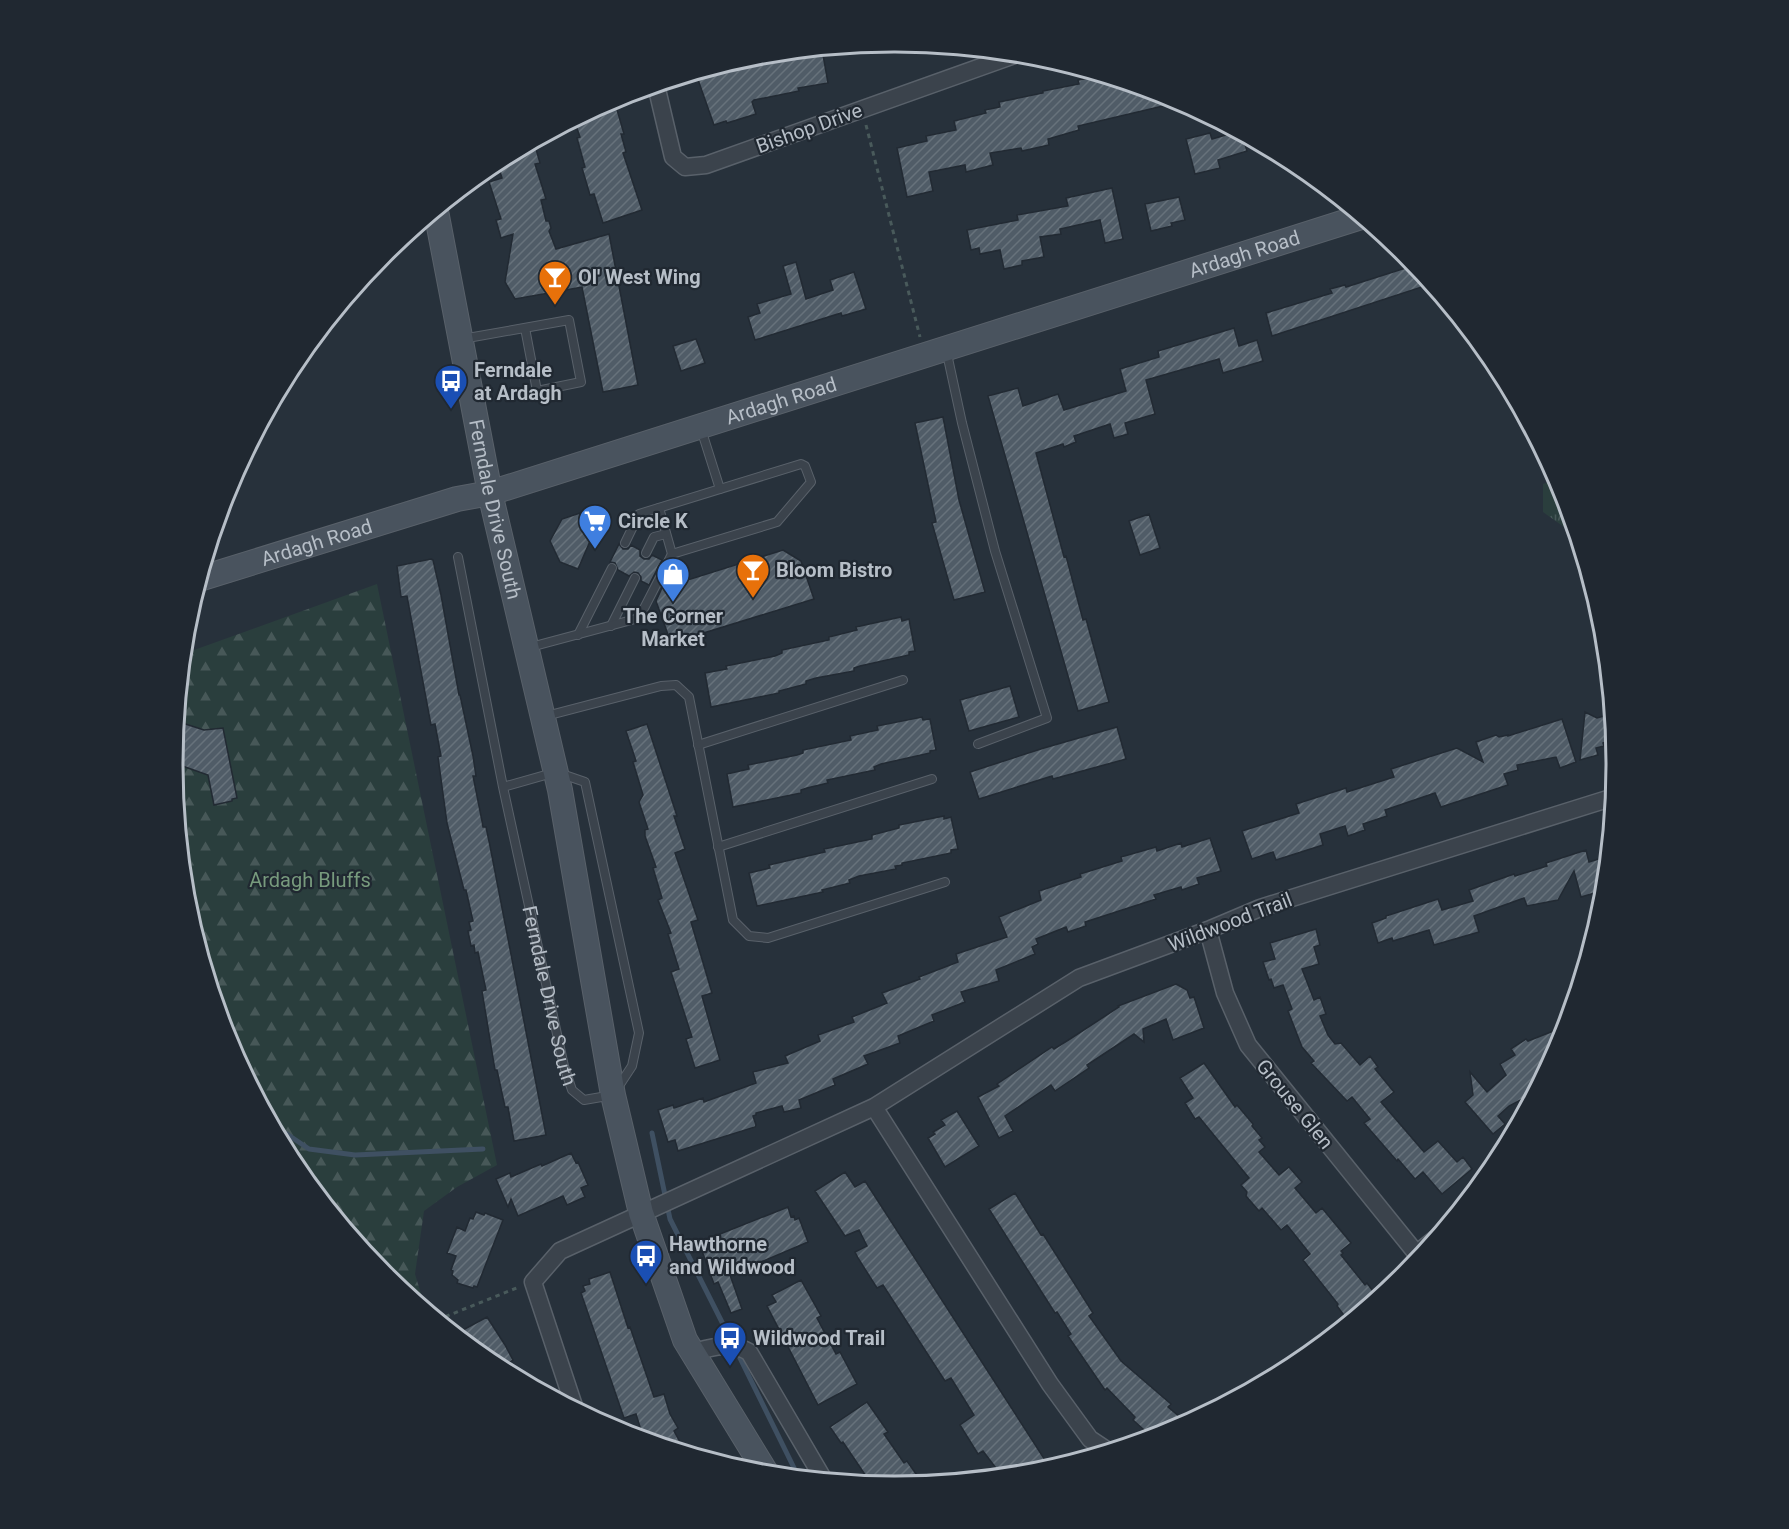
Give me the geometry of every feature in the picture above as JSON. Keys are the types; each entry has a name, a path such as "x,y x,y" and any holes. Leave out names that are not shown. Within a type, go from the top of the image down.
{"main road":[{"name":"Ferndale Drive South","path":"438,219 490,493 556,772 613,1095 641,1213 685,1340 760,1464"},
{"name":"Ardagh Road","path":"208,577 457,500 490,493 1352,220"}],"street":[{"name":"Bishop Drive","path":"658,93 673,157 685,167 706,165 998,61"},
{"name":"Wildwood Trail","path":"533,1282 560,1251 874,1107 1080,978 1260,908 1605,800"},
{"name":"Grouse Glen","path":"1208,930 1225,993 1248,1046 1414,1251"},
{"path":"874,1107 1050,1384 1090,1439 1100,1446"},
{"path":"533,1282 570,1398"},
{"path":"692,1352 727,1345 737,1346 749,1352 819,1472"}],"lane":[{"path":"461,339 569,320 581,382 537,391 525,328"},
{"path":"936,352 962,423 995,551 1047,718 978,744"},
{"path":"700,426 720,489"},
{"path":"625,543 639,514 801,464 805,466 811,482 777,522 672,554"},
{"path":"527,648 639,618 672,554 659,508"},
{"path":"646,553 654,537 666,534"},
{"name":"Ferndale Drive South","path":"458,557 503,787 564,1066 572,1090 584,1100 613,1095"},
{"path":"578,635 612,568"},
{"path":"611,626 634,578"},
{"path":"699,745 903,681"},
{"path":"543,716 661,686 676,685 689,697 733,920 749,936 768,938 945,882"},
{"path":"503,787 556,772 585,782 639,1033 632,1066 613,1095"},
{"path":"718,847 932,778"}],"path":[{"path":"862,109 936,352"},
{"path":"446,1317 533,1282"}],"green space":[{"path":"1548,482 1566,527 1543,512 1543,484"},
{"name":"Ardagh Bluffs","path":"377,584 497,1165 457,1187 424,1211 415,1274 422,1297 359,1234 302,1160 256,1079 220,993 196,903 184,811 182,764 184,718 192,651"}],"building":[{"path":"823,57 828,83 798,88 799,91 754,100 752,102 756,114 714,125 698,80 756,66"},
{"path":"1085,79 1123,90 1164,106 1078,126 1079,130 1048,139 1049,145 1022,151 1021,148 990,153 993,165 966,172 965,165 929,172 933,191 907,197 897,148 927,141 926,136 956,130 954,121 986,113 985,110 1000,107 999,102 1079,84 1078,80"},
{"path":"617,109 624,134 621,134 626,152 623,153 642,210 603,223 594,194 590,195 582,168 585,167 577,138 580,137 577,128"},
{"path":"1210,133 1212,139 1226,135 1245,145 1247,151 1218,160 1220,168 1195,174 1186,139"},
{"path":"536,149 540,163 535,164 546,199 541,200 556,249 609,234 638,385 603,392 582,287 515,299 505,282 513,234 501,238 496,220 501,219 489,182 502,178 500,171"},
{"path":"1112,188 1123,239 1105,243 1100,220 1060,229 1061,234 1040,237 1044,257 1022,261 1022,265 1004,269 1000,250 980,254 979,248 971,250 967,230 1018,220 1017,215 1068,206 1066,198"},
{"path":"1179,197 1185,220 1151,231 1145,204"},
{"path":"796,262 806,299 833,290 830,280 854,272 866,309 842,316 841,313 755,340 748,317 760,313 757,304 791,294 783,266"},
{"path":"1405,268 1422,287 1272,336 1266,313 1332,293 1330,289 1345,285 1346,287"},
{"path":"1234,328 1239,346 1257,340 1263,361 1223,373 1219,359 1146,380 1155,414 1125,423 1128,434 1114,438 1110,424 1074,436 1076,442 1064,447 1063,444 1036,453 1064,557 1066,556 1083,620 1086,619 1109,702 1078,711 988,396 1018,388 1023,406 1058,394 1064,410 1126,391 1120,369 1159,357 1158,351"},
{"path":"696,339 705,363 681,371 673,346"},
{"path":"943,417 959,500 985,592 954,600 932,523 936,522 915,423"},
{"path":"586,511 600,518 578,569 560,562 550,541 562,519"},
{"path":"1149,514 1160,548 1140,555 1129,521"},
{"path":"619,544 623,549 628,549 631,545 640,550 640,556 644,559 649,559 652,555 662,560 649,585 641,581 638,573 634,572 629,576 618,570 615,563 610,562"},
{"path":"783,550 801,561 814,599 671,643 656,601 662,588"},
{"path":"431,559 441,595 459,695 473,756 476,776 473,776 483,827 486,827 490,846 546,1135 514,1141 508,1107 505,1107 497,1070 495,1070 482,991 486,990 478,952 475,953 474,945 471,946 468,931 471,930 469,922 473,921 447,823 438,757 441,756 435,724 431,725 407,596 401,597 397,566"},
{"path":"901,617 902,621 909,619 915,651 909,652 909,655 860,666 854,668 854,671 816,678 806,681 806,684 779,691 779,693 711,707 705,673 727,669 726,666 775,656 782,653 782,650 829,640 829,637 857,630 856,627"},
{"path":"1010,686 1019,717 969,731 960,700"},
{"path":"1585,712 1597,718 1604,716 1604,746 1596,748 1598,755 1580,760"},
{"path":"922,717 923,720 930,719 936,750 930,753 881,764 874,767 875,770 827,780 828,783 801,790 801,793 733,807 727,774 749,769 748,765 797,755 803,753 803,750 851,740 850,736 878,730 877,726"},
{"path":"1562,719 1576,762 1560,768 1556,757 1517,765 1518,770 1504,774 1508,785 1441,807 1435,793 1385,810 1387,816 1363,824 1365,830 1348,836 1345,826 1320,834 1323,845 1276,860 1273,852 1252,859 1242,831 1299,813 1296,804 1346,788 1347,792 1394,777 1391,769 1457,748 1483,762 1476,742 1496,735 1508,736"},
{"path":"184,723 204,730 223,728 237,798 214,805 208,775 182,766"},
{"path":"647,724 677,816 674,816 685,849 675,853 698,920 691,922 712,993 702,996 720,1060 695,1068 686,1039 692,1037 671,972 679,969 668,934 671,933 658,900 662,898 653,868 656,867 645,836 645,830 648,829 639,802 643,795 633,762 636,761 626,731"},
{"path":"1117,727 1126,759 1053,779 1052,776 979,799 970,772"},
{"path":"944,816 944,819 951,817 958,849 951,850 951,853 902,863 902,865 895,866 896,869 859,876 849,880 850,883 822,890 823,892 757,906 749,873 770,868 769,865 825,852 824,849 872,839 872,835 899,828 899,825"},
{"path":"1210,838 1221,871 1197,878 1199,884 1154,895 1156,899 1085,922 1086,926 1068,932 1066,927 1036,939 1038,944 1032,947 1035,954 996,970 999,981 961,992 965,1002 932,1015 934,1021 898,1036 900,1043 864,1056 868,1064 833,1079 835,1085 799,1100 801,1108 784,1112 782,1106 756,1113 753,1116 755,1127 678,1151 675,1140 668,1142 658,1110 673,1105 674,1108 703,1098 704,1102 756,1083 753,1072 788,1063 785,1056 820,1041 818,1035 854,1022 852,1017 887,1003 882,993 958,962 956,954 1007,937 999,917 1041,900 1039,891 1081,877 1080,874 1122,861 1121,857 1156,847 1157,851 1181,843 1182,847"},
{"path":"1586,850 1589,862 1600,859 1595,893 1581,897 1574,871 1558,900 1527,906 1524,898 1474,916 1479,932 1434,945 1429,930 1378,943 1372,923 1386,916 1438,899 1442,910 1473,901 1469,890 1514,874 1515,876 1547,866 1546,863"},
{"path":"1316,929 1320,945 1314,947 1319,964 1302,969 1314,1000 1320,997 1326,1014 1320,1016 1328,1035 1335,1044 1341,1043 1360,1065 1370,1056 1378,1067 1375,1069 1394,1092 1381,1102 1424,1152 1438,1141 1457,1162 1463,1157 1472,1169 1442,1194 1423,1172 1415,1179 1398,1159 1397,1161 1364,1123 1370,1119 1352,1097 1347,1101 1311,1063 1314,1061 1302,1047 1288,1011 1292,1009 1283,985 1274,988 1271,979 1269,980 1263,962 1275,959 1270,943"},
{"path":"1176,984 1187,990 1190,998 1194,997 1204,1028 1173,1040 1166,1019 1143,1029 1144,1042 1134,1034 1087,1065 1089,1068 1055,1091 1051,1085 1005,1116 1013,1131 999,1138 978,1097 999,1086 997,1084 1118,1006"},
{"path":"1554,1031 1522,1099 1509,1106 1498,1116 1505,1124 1493,1134 1465,1102 1473,1095 1470,1072 1487,1092 1506,1075 1500,1064 1515,1055 1511,1049 1526,1039 1528,1041"},
{"path":"1204,1063 1235,1107 1237,1105 1262,1138 1259,1140 1265,1147 1259,1152 1279,1175 1289,1167 1302,1182 1295,1188 1316,1213 1322,1208 1351,1243 1341,1251 1343,1253 1341,1255 1365,1285 1367,1283 1373,1291 1344,1316 1337,1306 1338,1304 1303,1260 1310,1254 1287,1225 1281,1230 1262,1208 1259,1211 1246,1196 1247,1192 1241,1185 1249,1178 1199,1117 1195,1119 1185,1103 1193,1098 1180,1078"},
{"path":"957,1111 979,1146 945,1167 928,1138 945,1125 941,1120"},
{"path":"571,1153 576,1163 578,1162 588,1185 581,1188 585,1197 567,1205 563,1196 518,1216 511,1199 508,1207 496,1179 510,1173 511,1177"},
{"path":"845,1172 855,1187 865,1181 1045,1460 996,1469 983,1451 978,1454 960,1425 974,1415 951,1378 945,1381 883,1285 877,1288 858,1258 855,1252 867,1246 859,1230 845,1236 815,1191"},
{"path":"1015,1193 1093,1313 1089,1316 1121,1361 1171,1404 1168,1407 1179,1416 1145,1431 1107,1388 1105,1390 1068,1336 1071,1334 1057,1312 1055,1313 989,1209"},
{"path":"788,1207 791,1217 794,1216 795,1220 799,1218 808,1242 730,1275 742,1309 731,1313 718,1282 714,1284 702,1251 708,1249 705,1240"},
{"path":"476,1212 503,1220 477,1287 473,1288 457,1283 458,1280 452,1275 451,1270 456,1256 447,1253 457,1227 465,1231 470,1218 473,1219"},
{"path":"610,1272 654,1397 664,1394 670,1414 678,1428 674,1431 681,1443 641,1429 636,1414 624,1418 581,1293 585,1291 583,1286 590,1284 589,1279"},
{"path":"801,1280 821,1316 817,1318 836,1354 840,1352 857,1384 818,1405 767,1306 776,1302 772,1295"},
{"path":"487,1317 513,1360 510,1362 512,1365 499,1357 463,1330"},
{"path":"867,1402 888,1432 884,1434 904,1463 907,1461 917,1476 866,1475 830,1427"}],"waterway":[{"path":"652,1133 670,1219 732,1342"},
{"path":"286,1134 309,1149 355,1155 483,1149"},
{"path":"736,1350 795,1469"}],"place":[{"name":"Ol' West Wing","path":"555,306"},
{"name":"Ferndale at Ardagh","path":"451,410"},
{"name":"Circle K","path":"595,550"},
{"name":"Bloom Bistro","path":"753,599"},
{"name":"The Corner Market","path":"673,603"},
{"name":"Hawthorne and Wildwood","path":"646,1285"},
{"name":"Wildwood Trail","path":"730,1367"}]}
